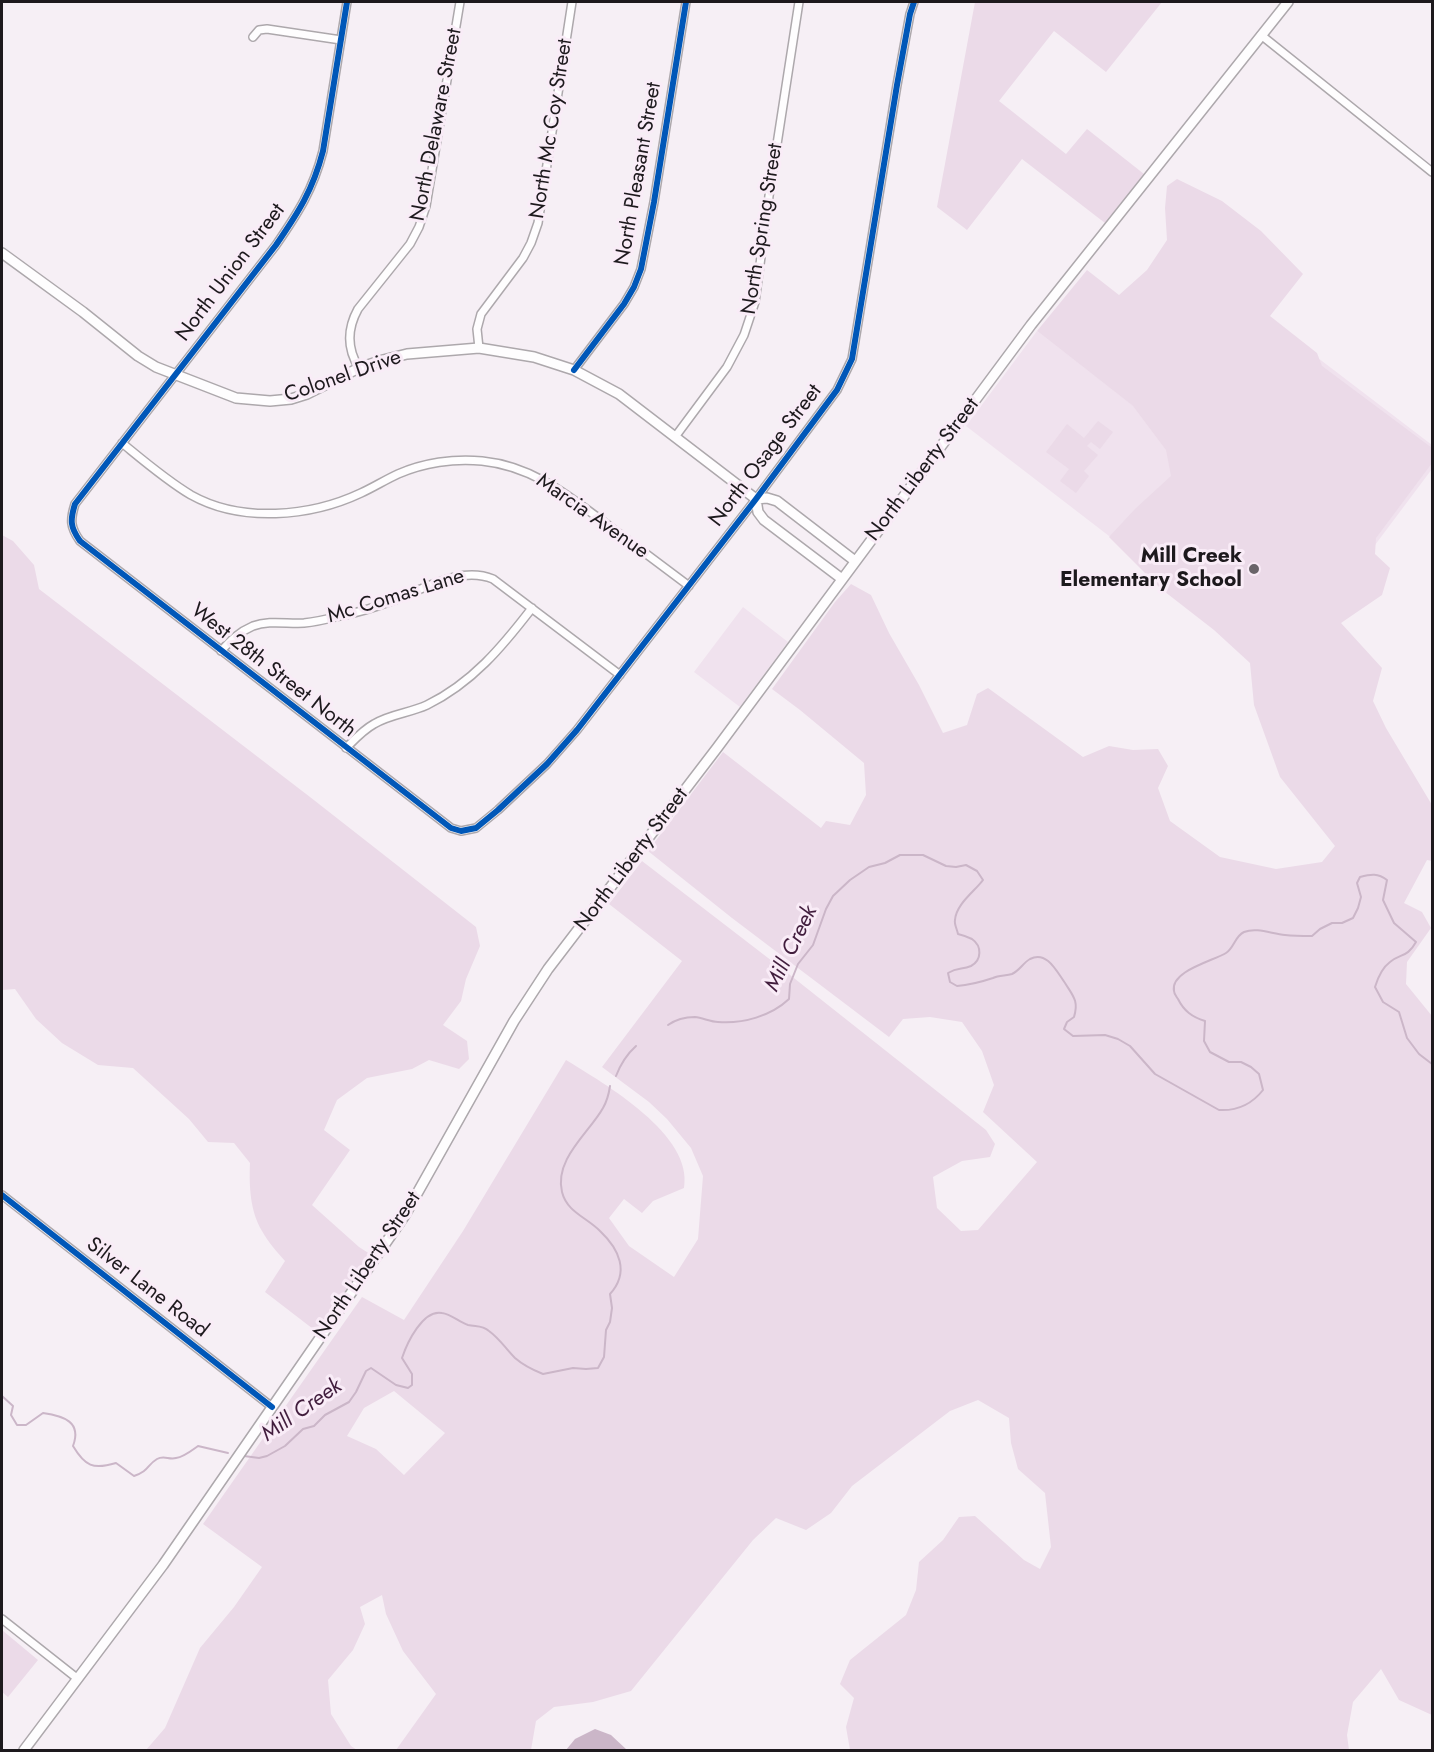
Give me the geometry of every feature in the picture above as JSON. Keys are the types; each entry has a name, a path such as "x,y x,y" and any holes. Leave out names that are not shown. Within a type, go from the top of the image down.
{"main road":[{"name":"North Liberty Street","path":"24,1750 163,1565 405,1215 514,1021 548,969 717,748 1031,325 1288,2"},
{"name":"Colonel Drive","path":"2,253 83,312 138,356 156,367 236,398 270,402 291,399 307,394 359,368 383,360 407,354 479,348 534,357 574,370 619,394 756,499 767,498 777,501 855,561"},
{"name":"Colonel Drive","path":"756,499 758,512 764,520 842,579"}],"street":[{"name":"North Union Street","path":"73,532 70,518 75,504 276,245 308,196 318,172 323,151 347,2"},
{"name":"North Delaware Street","path":"359,368 350,348 352,320 358,309 410,244 426,206 460,2"},
{"name":"North Mc Coy Street","path":"479,348 477,329 481,314 523,258 538,223 572,2"},
{"name":"North Pleasant Street","path":"574,370 624,304 641,269 686,2"},
{"name":"North Spring Street","path":"675,437 728,367 744,335 755,302 799,2"},
{"name":"North Osage Street","path":"457,830 469,831 476,828 498,810 577,730 756,499 846,375 852,359 897,85 914,2"},
{"path":"253,38 259,30 267,29 341,40"},
{"path":"1261,35 1432,172"},
{"name":"Marcia Avenue","path":"122,443 166,479 192,496 220,508 257,513 295,512 328,506 360,494 399,474 433,463 466,460 506,465 532,474 559,488 689,586"},
{"name":"West 28th Street North","path":"73,532 80,541 221,651 451,828 457,830"},
{"name":"Mc Comas Lane","path":"221,651 236,635 255,626 267,623 305,623 342,616 389,602 441,581 472,574 483,574 493,579 620,675"},
{"path":"346,748 360,733 374,724 425,706 458,688 498,652 532,608"},
{"name":"Silver Lane Road","path":"2,1195 272,1407"},
{"path":"2,1619 78,1679"}],"shaded area":[{"path":"975,2 1162,2 1106,72 1054,31 999,101 1066,154 1087,129 1144,174 1105,223 1022,159 967,230 937,207"},
{"path":"1177,179 1222,201 1261,231 1303,274 1270,316 1317,353 1322,366 1432,448 1432,463 1376,538 1375,554 1390,568 1382,595 1341,623 1382,668 1373,701 1386,728 1432,805 1432,861 1427,860 1404,903 1422,912 1431,928 1407,962 1406,984 1432,1016 1432,1715 1399,1700 1381,1669 1353,1702 1347,1735 1349,1750 850,1750 846,1727 854,1698 840,1684 850,1660 906,1615 916,1590 919,1562 943,1540 959,1517 975,1516 1024,1560 1040,1569 1051,1547 1045,1493 1018,1469 1011,1443 1009,1418 978,1400 950,1411 852,1486 831,1513 806,1530 776,1518 753,1540 631,1691 593,1702 554,1707 536,1721 531,1750 396,1750 436,1694 403,1651 386,1614 382,1595 360,1607 365,1624 353,1650 328,1680 331,1714 351,1746 357,1750 146,1750 165,1728 200,1648 234,1607 262,1567 203,1524 362,1297 404,1320 463,1231 566,1060 623,1097 643,1113 675,1149 683,1168 684,1188 653,1201 642,1213 624,1199 609,1218 629,1246 674,1277 698,1239 703,1176 691,1148 667,1119 649,1102 602,1067 682,961 609,904 642,861 986,1130 995,1144 990,1157 962,1161 933,1177 937,1208 961,1231 978,1230 1037,1162 983,1112 994,1085 982,1051 962,1022 930,1017 903,1019 889,1037 648,851 723,752 821,828 826,821 850,825 866,795 864,763 772,689 835,602 851,584 871,595 943,733 967,725 977,694 988,688 1083,757 1109,746 1133,750 1158,749 1168,766 1158,788 1170,821 1220,857 1276,869 1322,862 1335,846 1280,777 1254,705 1250,663 1214,630 1160,588 1109,537 1171,476 1166,450 1133,406 1037,331 1087,270 1119,295 1147,270 1167,240 1165,208 1167,186","holes":["394,1391 445,1433 404,1475 376,1449 347,1436 364,1408"]},
{"name":"Mill Creek Elementary School","path":"1229,290 1432,445 1432,469 1282,669 966,426 1037,331 1140,411"},
{"path":"1098,421 1113,432 1100,449 1091,442 1087,446 1098,455 1084,471 1089,476 1076,493 1060,481 1069,469 1046,452 1067,424 1084,438"},
{"path":"2,535 13,541 34,565 39,589 476,927 480,946 466,979 461,1001 443,1025 467,1041 469,1059 459,1069 429,1060 412,1069 367,1078 337,1100 324,1130 350,1150 312,1205 370,1254 317,1332 265,1292 285,1261 267,1239 258,1223 251,1198 250,1163 234,1143 208,1142 189,1119 133,1068 98,1065 62,1043 36,1019 15,989 2,990"},
{"path":"743,607 788,642 740,707 694,672"},
{"path":"2,1630 38,1660 8,1697 2,1692"},
{"path":"595,1729 611,1735 627,1750 566,1750 575,1739"}],"waterway":[{"name":"Mill Creek","path":"668,1025 677,1020 692,1017 718,1022 737,1022 756,1018 782,1005 789,999 790,984 798,964 813,945 833,896 869,867 885,863 900,855 923,855 946,866 966,865 977,871 983,880 962,903 956,914 955,922 958,934 972,939 978,945 979,957 971,966 948,973 950,982 962,986 1010,975 1030,959 1042,957 1055,968 1074,999 1076,1007 1074,1017 1067,1022 1064,1029 1073,1036 1105,1035 1118,1039 1130,1046 1155,1074 1219,1110 1238,1108 1249,1103 1263,1090 1259,1074 1241,1062 1229,1062 1210,1052 1204,1041 1205,1021 1192,1015 1183,1007 1174,993 1175,984 1185,972 1226,953 1244,932 1259,930 1285,935 1312,936 1332,923 1342,923 1353,918 1361,897 1357,883 1360,877 1374,875 1387,880 1383,900 1394,923 1416,942 1407,953 1394,959 1385,967 1375,987 1383,1002 1399,1012 1407,1038 1419,1054 1432,1064"},
{"name":"Mill Creek","path":"616,1076 624,1060 636,1046"},
{"name":"Mill Creek","path":"244,1456 259,1458 267,1456 285,1446 303,1429 314,1426 325,1415 349,1402 366,1371 371,1368 396,1385 408,1388 412,1385 412,1374 402,1358 417,1328 428,1316 435,1313 442,1313 468,1325 486,1329 518,1361 543,1374 573,1368 598,1368 604,1357 606,1330 612,1308 610,1294 620,1277 620,1261 607,1238 568,1205 562,1192 561,1180 568,1158 603,1108 610,1086"},
{"name":"Mill Creek","path":"2,1396 13,1406 11,1415 17,1425 26,1425 43,1413 64,1418 75,1431 73,1446 90,1465 101,1466 116,1463 134,1476 143,1472 157,1459 179,1457 198,1446 228,1453"}],"cycle path":[{"path":"347,2 323,151 315,178 304,201 276,245 75,504 72,523 74,532 80,541 451,828 461,831 476,828 498,810 547,764 577,730 756,499 837,390 852,359 897,85 914,2"},
{"path":"574,370 624,304 641,269 686,2"},
{"path":"2,1195 272,1407"}],"place":[{"name":"Mill Creek Elementary School","path":"1254,569"}]}
